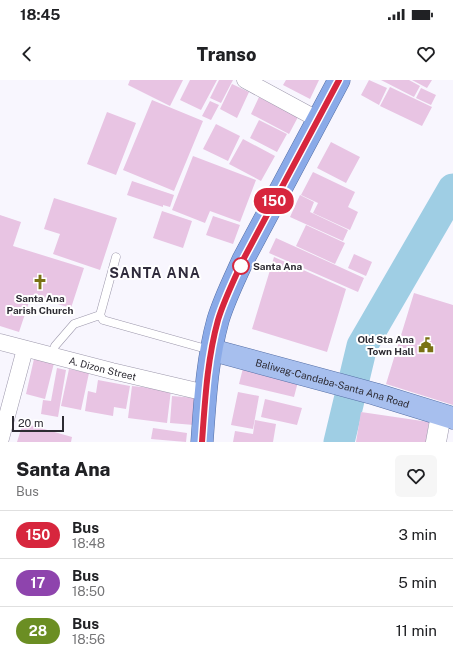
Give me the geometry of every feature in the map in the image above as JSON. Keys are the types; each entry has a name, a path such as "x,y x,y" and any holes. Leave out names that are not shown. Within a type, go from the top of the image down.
{"highway":[{"path":"202,442 206,393 212,350 219,319 229,291 243,260 339,80"}],"main road":[{"name":"Baliwag-Candaba-Santa Ana Road","path":"212,350 375,394 447,416"}],"street":[{"path":"245,80 317,119"},
{"name":"A. Dizon Street","path":"0,342 112,371 206,393"},
{"path":"0,442 25,349"},
{"path":"436,442 447,416"}],"lane":[{"path":"116,257 100,314 103,320 212,350"},
{"path":"52,355 56,346 74,324 100,314"}],"building":[{"path":"130,80 183,80 170,106 128,85"},
{"path":"190,80 217,80 201,110 180,100"},
{"path":"219,80 233,80 221,103 210,98"},
{"path":"286,80 319,80 310,99 283,85"},
{"path":"369,80 387,88 379,105 361,95"},
{"path":"381,80 409,80 420,86 414,97"},
{"path":"412,80 432,80 427,88"},
{"path":"232,84 249,92 237,118 220,109"},
{"path":"390,87 432,107 422,126 380,106"},
{"path":"421,88 436,95 431,105 416,98"},
{"path":"259,97 298,117 289,134 251,114"},
{"path":"152,100 203,121 174,191 123,170"},
{"path":"210,101 219,105 211,120 202,116"},
{"path":"107,112 136,123 116,175 87,164"},
{"path":"259,120 287,134 277,152 250,138"},
{"path":"216,124 240,136 228,161 203,149"},
{"path":"243,139 275,156 261,181 229,164"},
{"path":"331,142 360,157 346,183 317,168"},
{"path":"193,156 256,180 240,222 210,211 205,223 172,210"},
{"path":"313,172 355,192 348,207 358,212 350,230 313,213 318,203 301,195"},
{"path":"132,181 174,195 170,207 163,205 163,207 127,195"},
{"path":"300,195 314,202 310,212 348,230 343,241 290,217"},
{"path":"54,198 117,218 100,270 53,254 60,234 44,229"},
{"path":"162,211 192,221 183,248 153,238"},
{"name":"Santa Ana Parish Church","path":"0,215 21,222 13,246 84,268 71,308 31,296 19,332 0,326"},
{"path":"213,216 240,225 233,244 206,235"},
{"path":"306,225 345,243 335,264 296,246"},
{"path":"276,238 364,278 358,292 269,253"},
{"path":"354,254 372,262 366,276 348,268"},
{"path":"274,257 346,289 327,352 252,329"},
{"name":"Old Sta Ana Town Hall","path":"414,293 453,305 453,405 386,384"},
{"path":"34,359 54,363 45,399 26,394"},
{"path":"245,360 300,374 294,397 239,384"},
{"path":"57,368 66,370 58,417 41,414 43,400 51,401"},
{"path":"69,369 89,373 81,410 61,406"},
{"path":"98,380 130,386 126,409 114,407 113,416 85,411 88,391 96,393"},
{"path":"132,386 171,390 167,423 128,418"},
{"path":"238,392 259,396 253,429 231,425"},
{"path":"172,396 196,398 194,425 170,423"},
{"path":"265,399 302,408 297,425 261,417"},
{"path":"361,412 429,422 426,442 356,442"},
{"path":"255,420 276,424 273,442 233,442 235,431 253,434"},
{"path":"23,423 72,437 71,442 17,442"},
{"path":"153,428 187,433 186,442 151,439"}],"waterway":[{"path":"339,442 362,346 453,189"}],"bus line":[{"name":"150","path":"202,442 205,402 212,350 219,319 229,291 243,260 339,80"}],"place":[{"name":"Santa Ana","path":"241,266"},
{"name":"Santa Ana Parish Church","path":"40,282"},
{"name":"Old Sta Ana Town Hall","path":"426,345"}],"district":[{"name":"SANTA ANA","path":"155,273"}]}
